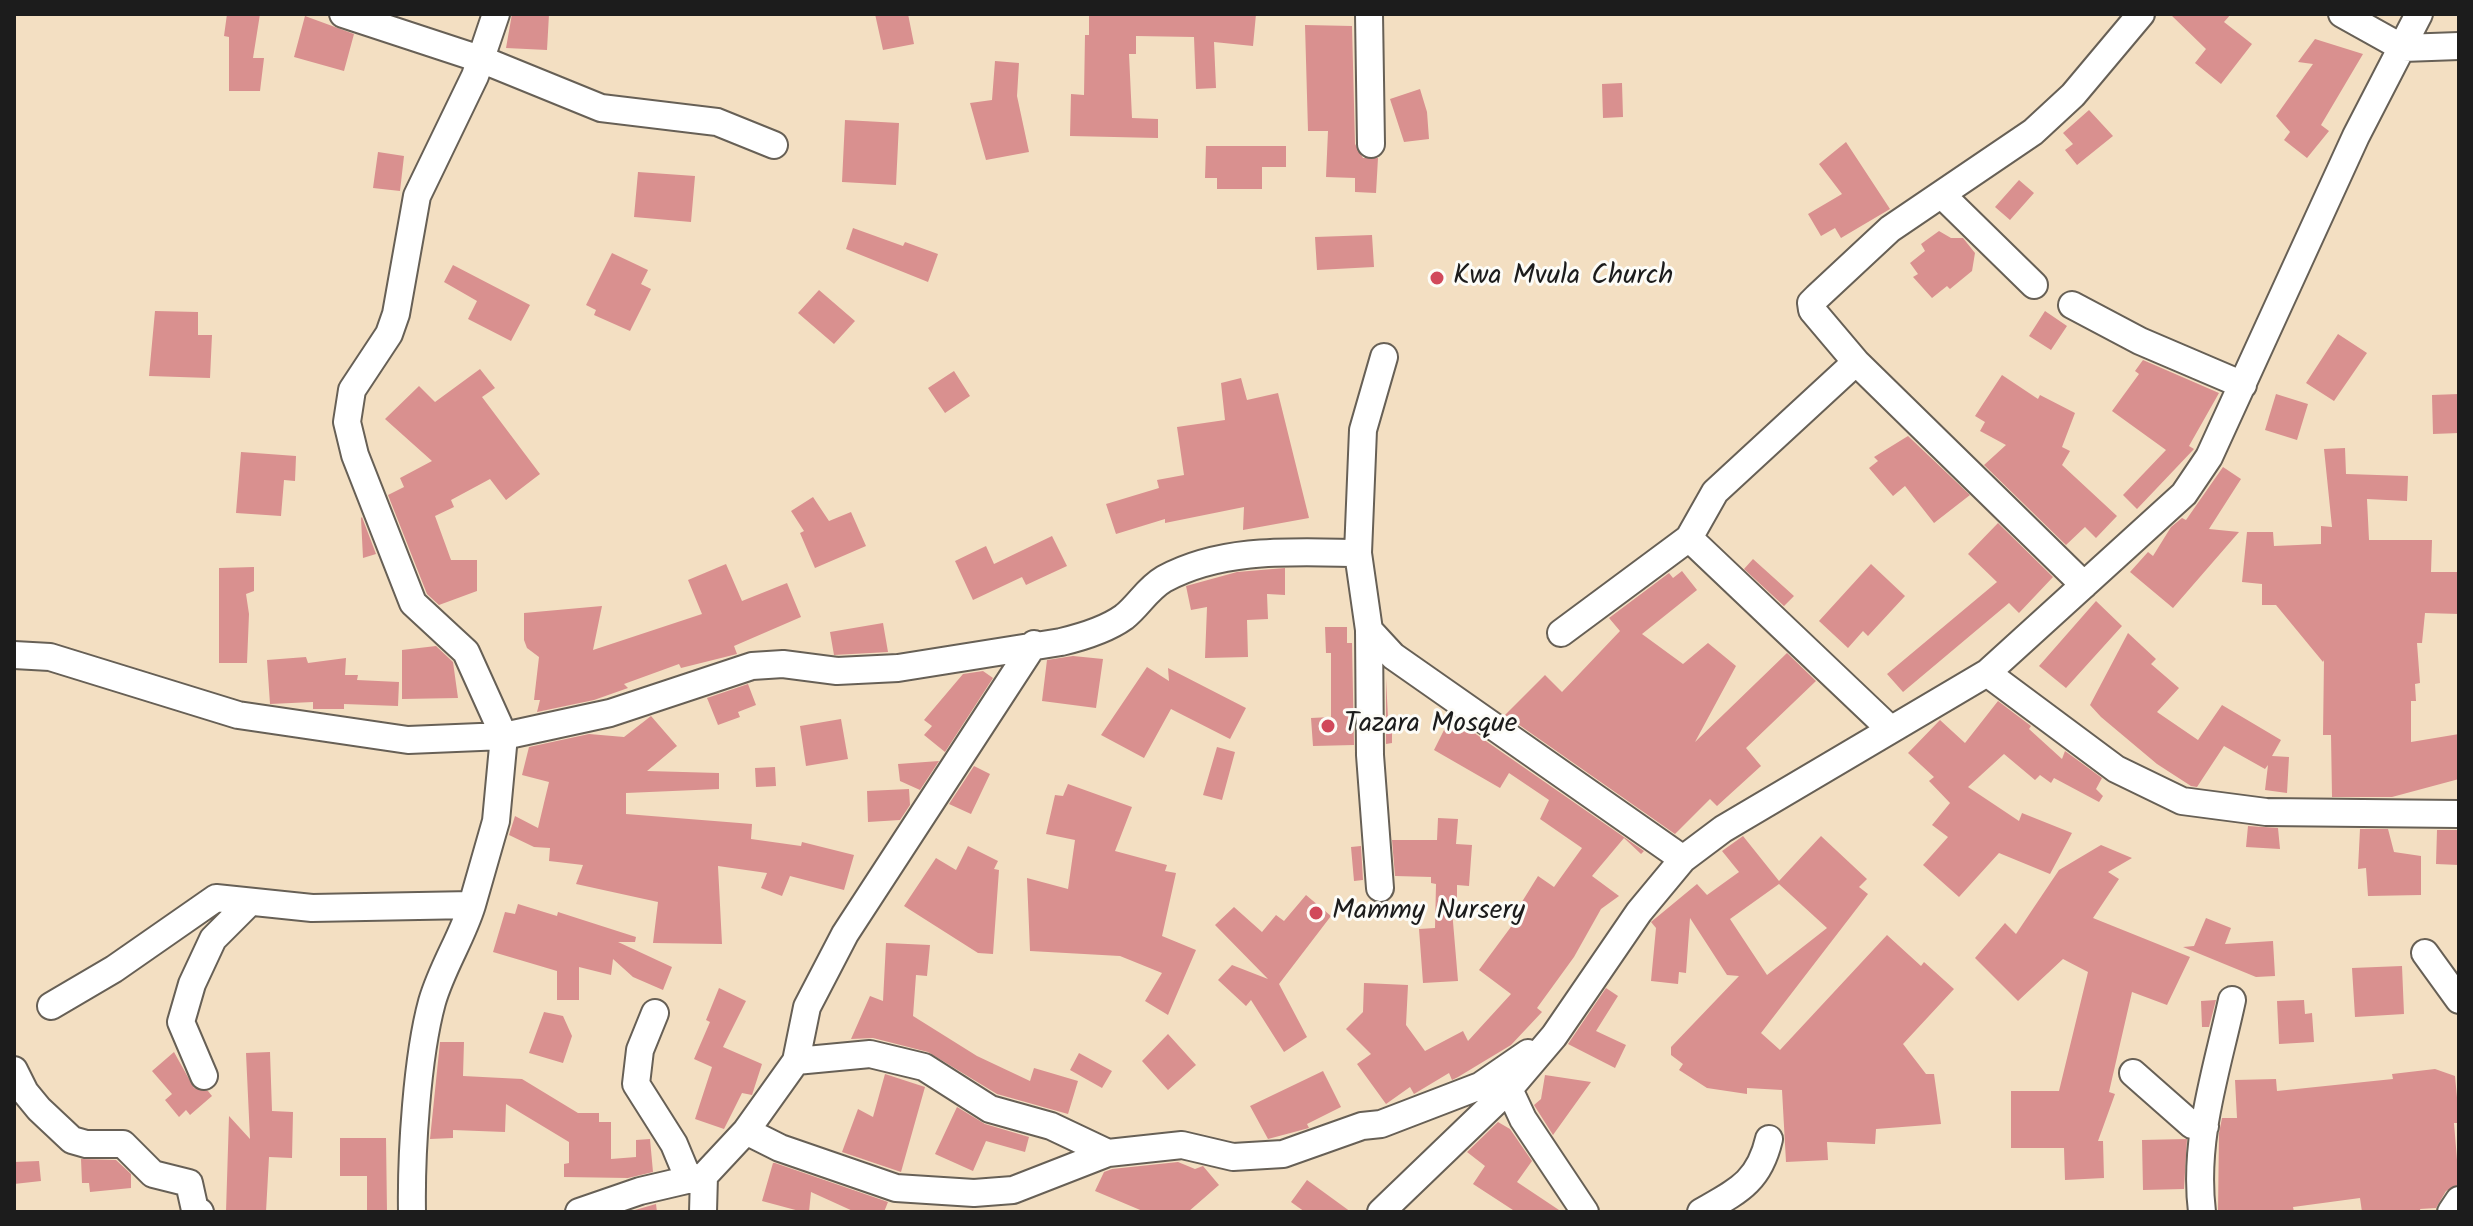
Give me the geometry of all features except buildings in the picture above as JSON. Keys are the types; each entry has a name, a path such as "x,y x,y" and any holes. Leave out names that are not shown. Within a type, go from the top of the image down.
{"street":[{"path":"343,14 483,60 601,108 717,122 774,145"},
{"path":"412,1212 413,1167 432,1002 472,905 496,821 504,736 466,652 413,603 355,455 347,422 352,390 389,334 396,314 417,196 483,60 496,14"},
{"path":"1369,14 1371,144"},
{"path":"2084,585 1856,362 1812,310 1811,303 1890,229 2033,132 2073,95 2141,14"},
{"path":"2342,14 2403,48 2459,46"},
{"path":"1381,1212 1509,1089 1554,1036 1639,912 1683,859 1723,829 1889,728 1987,673 2184,494 2209,457 2356,136 2419,14"},
{"path":"1942,195 2034,285"},
{"path":"2072,305 2140,341 2243,385"},
{"path":"1380,888 1370,755 1369,630 1358,553 1363,430 1384,357"},
{"path":"1561,633 1689,538 1715,492 1856,362"},
{"path":"1689,538 1889,728"},
{"path":"14,655 50,657 238,715 408,740 504,736 655,701 752,666 783,664 837,671 898,668 1087,635 1124,616 1147,590 1165,579 1209,562 1264,554 1358,553"},
{"path":"1369,630 1393,656 1683,859"},
{"path":"579,1212 696,1178 746,1131 796,1061 807,1007 845,934 1034,644"},
{"path":"1987,673 2116,769 2182,801 2266,812 2459,814"},
{"path":"51,1006 114,969 216,898 312,908 472,905"},
{"path":"204,1076 181,1022 192,984 213,939 250,902"},
{"path":"2425,953 2459,1000"},
{"path":"2202,1212 2200,1161 2232,1000"},
{"path":"655,1013 640,1050 636,1084 696,1178 703,1212"},
{"path":"746,1131 780,1148 896,1188 974,1193 1013,1190 1108,1153 1182,1145 1233,1157 1283,1154 1362,1126 1381,1124 1480,1086 1554,1036"},
{"path":"796,1061 870,1054 924,1067 990,1109 1051,1126 1108,1153"},
{"path":"14,1070 32,1101 72,1140 86,1144 123,1144 153,1174 189,1183 195,1210 200,1212"},
{"path":"2133,1073 2192,1125 2205,1126"},
{"path":"1509,1089 1523,1119 1585,1212"},
{"path":"1701,1212 1735,1192 1759,1172 1769,1139"},
{"path":"2451,1212 2459,1200"}],"place":[{"name":"Kwa Mvula Church","path":"1437,278"},
{"name":"Tazara Mosque","path":"1328,726"},
{"name":"Mammy Nursery","path":"1316,913"}]}
